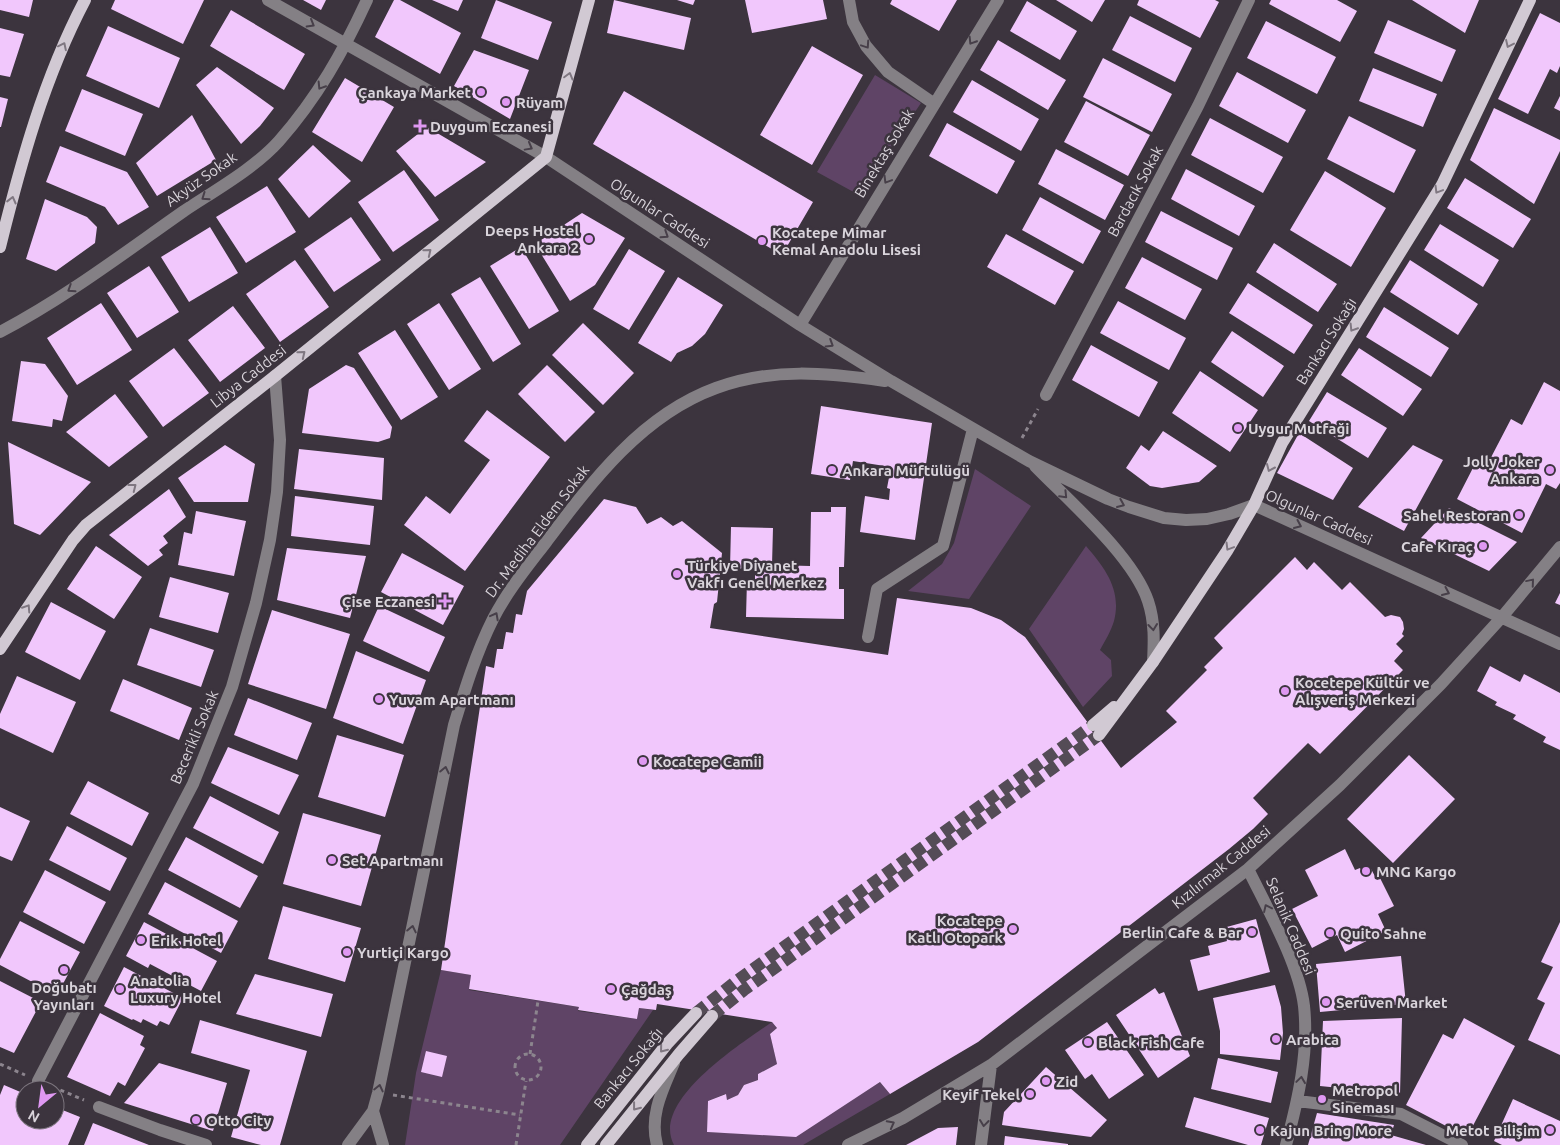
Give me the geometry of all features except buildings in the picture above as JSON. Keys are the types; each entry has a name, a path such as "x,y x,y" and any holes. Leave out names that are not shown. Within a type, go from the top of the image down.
{"main road":[{"path":"0,247 38,111 58,56 85,0"},
{"path":"546,157 589,0"},
{"name":"Bankacı Sokağı","path":"1096,730 1132,690 1227,551 1254,505 1282,443 1442,184 1530,0"},
{"name":"Libya Caddesi","path":"0,649 73,540 86,525 546,157"},
{"name":"Bankacı Sokağı","path":"587,1145 667,1044 696,1013"},
{"name":"Bankacı Sokağı","path":"606,1145 678,1054 712,1016"}],"street":[{"name":"Olgunlar Caddesi","path":"268,0 546,157 800,325 891,381 1029,461 1115,501 1164,518 1207,520 1254,505 1560,644"},
{"name":"Akyüz Sokak","path":"0,332 88,277 250,166 277,143 311,101 346,44 367,0"},
{"path":"849,0 853,22 866,46 888,72 934,103"},
{"name":"Binektaş Sokak","path":"800,325 998,0"},
{"name":"Bardacık Sokak","path":"1046,395 1198,106 1249,0"},
{"name":"Dr. Mediha Eldem Sokak","path":"348,1145 373,1112 378,1093 454,725 480,648 510,590 569,512 609,464 647,427 693,398 716,388 740,381 792,372 891,381"},
{"name":"Becerikli Sokak","path":"38,1080 193,784 232,687 256,603 276,502 280,440 274,376"},
{"path":"868,637 877,589 943,546 973,428"},
{"name":"Olgunlar Caddesi","path":"1029,461 1106,540 1126,563 1140,584 1153,620 1152,662"},
{"name":"Kızılırmak Caddesi","path":"848,1145 903,1118 991,1065 1248,869 1340,785 1441,684 1502,617 1560,547"},
{"name":"Selanik Caddesi","path":"1248,869 1286,949 1304,1005 1303,1065 1298,1101 1286,1145"},
{"path":"657,1145 654,1122 656,1109 678,1054"},
{"path":"981,1145 991,1065"},
{"path":"1298,1101 1401,1114 1462,1145"},
{"path":"99,1107 206,1145"},
{"path":"373,1112 383,1145"}],"path":[{"path":"1014,452 1046,395"},
{"path":"530,1054 538,1000"},
{"path":"530,1054 540,1061 541,1069 534,1079 526,1080 516,1074 514,1065 522,1055 530,1054"},
{"path":"0,1064 38,1080"},
{"path":"516,1145 526,1080"},
{"path":"65,1092 99,1107"},
{"path":"378,1093 520,1115"}],"shaded area":[{"path":"875,75 921,103 859,195 817,172"},
{"path":"975,469 1031,506 969,599 908,591 942,564 954,543"},
{"path":"1086,546 1100,563 1110,580 1116,599 1116,610 1113,625 1100,650 1111,660 1112,676 1083,707 1029,629"},
{"path":"441,970 471,975 469,990 579,1007 578,1011 637,1019 639,1008 653,1010 560,1145 405,1145 416,1073"},
{"path":"772,1022 777,1028 770,1034 777,1064 758,1074 758,1080 744,1085 738,1095 727,1100 725,1094 708,1101 707,1132 796,1136 880,1082 890,1094 803,1145 674,1145 670,1128 675,1110 687,1092 721,1059"}],"tunnel":[{"path":"696,1013 735,982 1093,725"},
{"path":"712,1016 744,990 1099,735"}],"place":[{"name":"Çankaya Market","path":"481,92"},
{"name":"Rüyam","path":"506,102"},
{"name":"Duygum Eczanesi","path":"420,126"},
{"name":"Deeps Hostel Ankara 2","path":"589,239"},
{"name":"Kocatepe Mimar Kemal Anadolu Lisesi","path":"762,241"},
{"name":"Uygur Mutfaği","path":"1238,428"},
{"name":"Ankara Müftülügü","path":"832,470"},
{"name":"Jolly Joker Ankara","path":"1550,470"},
{"name":"Sahel Restoran","path":"1519,515"},
{"name":"Cafe Kıraç","path":"1483,546"},
{"name":"Türkiye Diyanet Vakfı Genel Merkez","path":"677,574"},
{"name":"Çise Eczanesi","path":"445,601"},
{"name":"Kocetepe Kültür ve Alışveriş Merkezi","path":"1285,691"},
{"name":"Yuvam Apartmanı","path":"379,699"},
{"name":"Kocatepe Camii","path":"643,761"},
{"name":"Set Apartmanı","path":"332,860"},
{"name":"MNG Kargo","path":"1366,871"},
{"name":"Kocatepe Katlı Otopark","path":"1013,929"},
{"name":"Berlin Cafe & Bar","path":"1252,932"},
{"name":"Quito Sahne","path":"1330,933"},
{"name":"Erik Hotel","path":"141,940"},
{"name":"Yurtiçi Kargo","path":"347,952"},
{"name":"Doğubatı Yayınları","path":"64,970"},
{"name":"Anatolia Luxury Hotel","path":"120,989"},
{"name":"Çağdaş","path":"611,989"},
{"name":"Serüven Market","path":"1326,1002"},
{"name":"Arabica","path":"1276,1039"},
{"name":"Black Fish Cafe","path":"1088,1042"},
{"name":"Zid","path":"1046,1081"},
{"name":"Keyif Tekel","path":"1030,1094"},
{"name":"Metropol Sineması","path":"1322,1099"},
{"name":"Otto City","path":"196,1120"},
{"name":"Kajun Bring More","path":"1260,1130"},
{"name":"Metot Bilişim","path":"1550,1130"}]}
